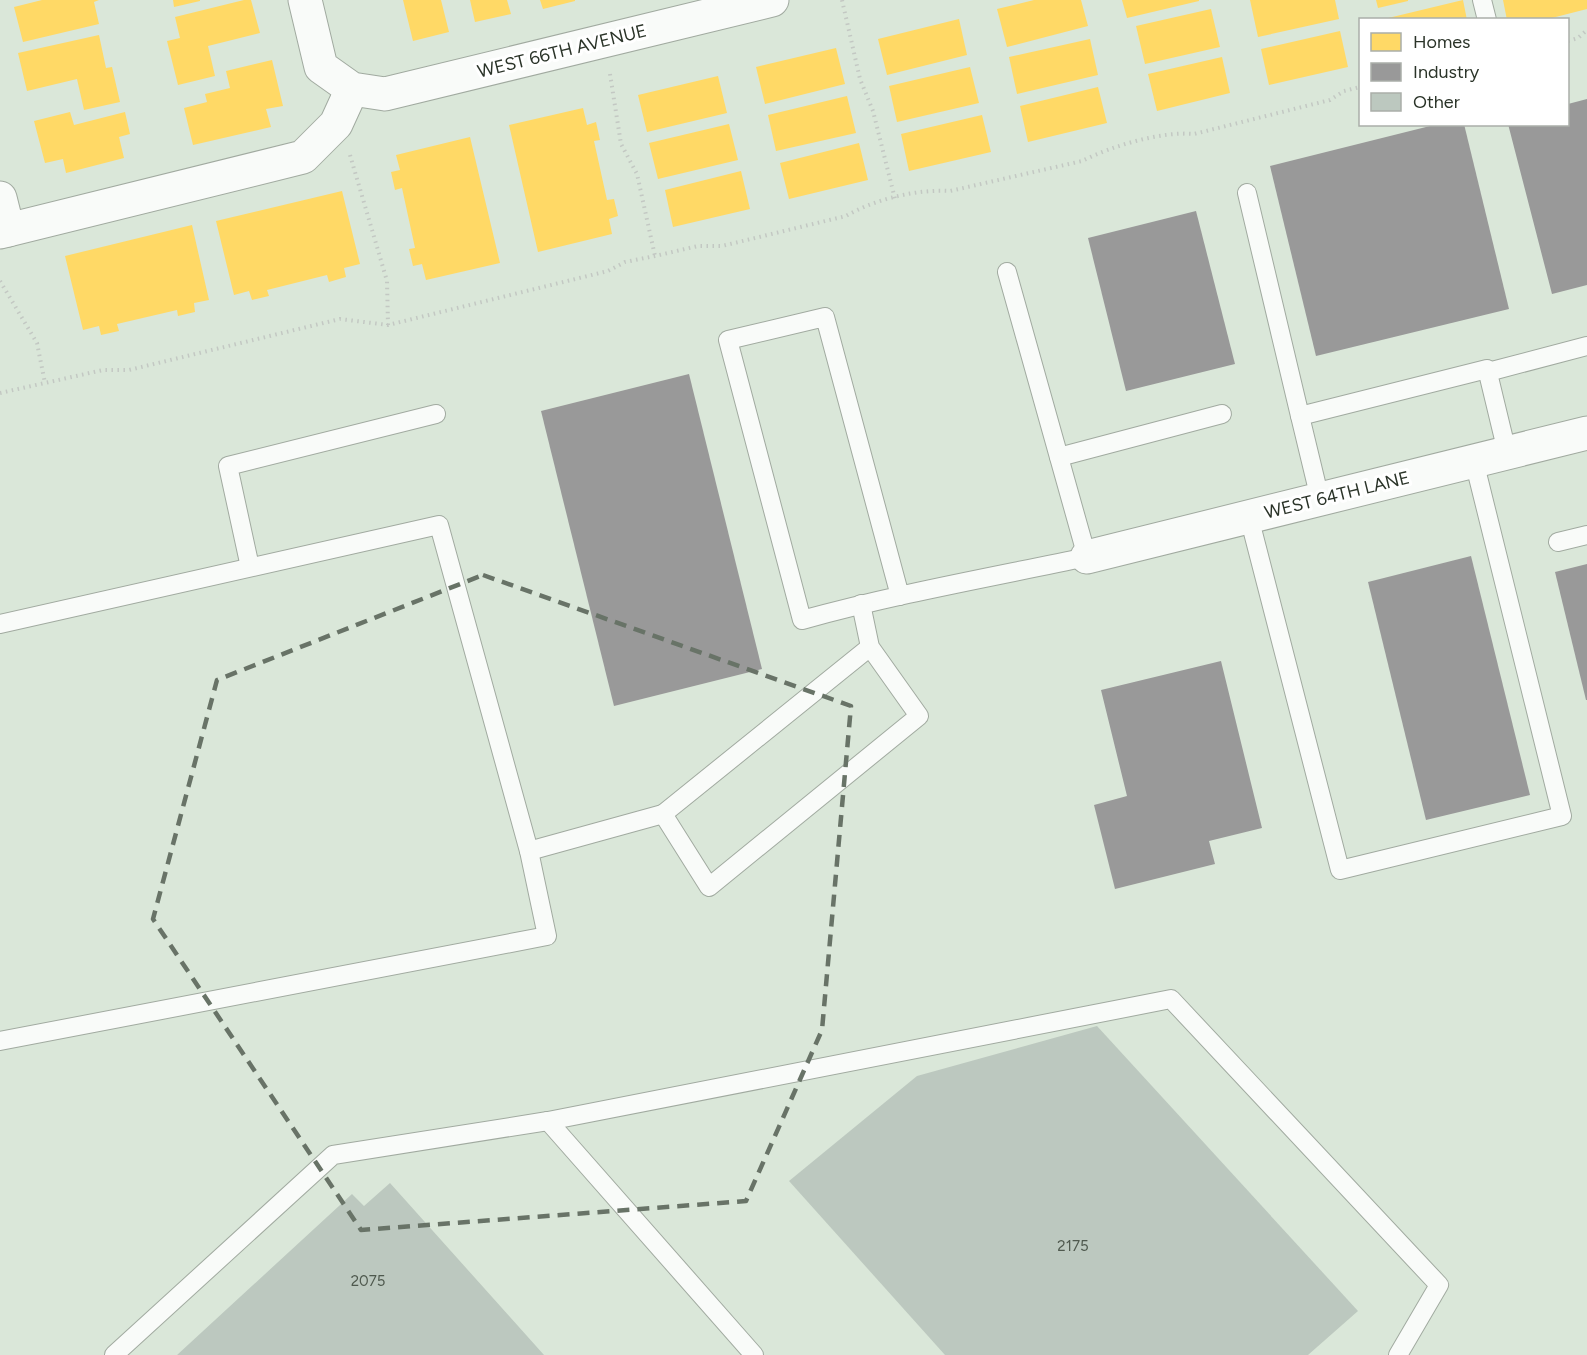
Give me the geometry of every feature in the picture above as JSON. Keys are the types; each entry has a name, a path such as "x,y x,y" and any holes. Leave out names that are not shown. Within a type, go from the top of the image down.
{"street":[{"path":"0,198 4,231 303,157 336,124 352,89 321,67 304,0"},
{"name":"WEST 66TH AVENUE","path":"352,89 386,94 601,42 675,11 772,0"},
{"name":"WEST 64TH LANE","path":"1087,557 1587,433"}],"lane":[{"path":"1482,0 1486,18"},
{"path":"1247,193 1320,499"},
{"path":"900,596 825,317 728,340 802,620 861,604 900,596 1087,557 1007,272"},
{"path":"1488,372 1587,346"},
{"path":"1300,416 1487,369 1507,453"},
{"path":"250,567 228,466 436,414"},
{"path":"1059,457 1222,414"},
{"path":"1248,517 1340,870 1562,816 1474,461"},
{"path":"0,624 439,525 529,851 547,936 0,1041"},
{"path":"1558,542 1587,535"},
{"path":"663,814 709,887 919,716 870,647 861,604"},
{"path":"529,851 663,814 870,647"},
{"path":"114,1355 333,1155 548,1121 1171,999 1439,1285 1398,1355"},
{"path":"548,1121 754,1355"}],"path":[{"path":"842,0 860,79 873,111 895,199"},
{"path":"1569,41 1578,38 1587,30"},
{"path":"601,42 613,87 621,144 637,174 655,256"},
{"path":"0,393 103,370 129,370 340,319 388,325 608,271 625,262 698,246 722,246 846,216 863,206 930,190 950,190 1071,163 1102,151 1177,133 1194,134 1330,100 1344,91 1359,87"},
{"path":"336,124 355,166 387,281 388,325"},
{"path":"0,281 37,343 45,383"}],"highlighted area":[{"path":"483,575 851,706 822,1030 746,1201 361,1230 153,919 217,680"}],"building: Homes":[{"path":"42,0 99,0 94,2 99,24 23,42 14,7"},
{"path":"173,0 200,0 200,1 174,7"},
{"path":"251,0 260,33 208,46 215,76 178,85 167,41 180,38 175,17"},
{"path":"403,0 441,0 449,32 413,41"},
{"path":"470,0 507,0 511,14 475,22"},
{"path":"540,0 575,0 575,1 543,9"},
{"path":"1034,0 1081,0 1088,26 1007,47 997,9"},
{"path":"1122,0 1199,0 1199,1 1127,18"},
{"path":"1250,0 1335,0 1339,19 1258,37"},
{"path":"1376,0 1408,0 1408,1 1378,8"},
{"path":"1463,0 1467,18 1388,18"},
{"path":"1503,0 1587,0 1587,9 1552,18 1507,18"},
{"path":"1211,9 1220,47 1145,64 1136,26"},
{"path":"959,19 967,55 887,75 878,39"},
{"path":"1340,31 1348,67 1269,85 1261,49"},
{"path":"99,35 106,68 112,67 120,102 84,110 77,79 27,91 18,53"},
{"path":"1090,39 1098,75 1017,94 1009,57"},
{"path":"836,48 845,84 765,104 756,67"},
{"path":"1222,57 1230,93 1157,111 1148,74"},
{"path":"272,60 283,106 266,109 271,127 193,145 184,108 207,102 205,94 230,88 226,71"},
{"path":"970,67 979,103 897,122 889,86"},
{"path":"718,76 727,113 647,132 638,95"},
{"path":"1098,87 1107,123 1028,142 1020,106"},
{"path":"847,96 856,133 776,151 768,115"},
{"path":"583,108 587,125 596,122 600,140 594,141 607,200 614,199 618,216 609,219 612,234 538,252 509,125"},
{"path":"70,112 74,125 125,112 130,134 119,137 124,158 66,173 63,159 45,163 34,121"},
{"path":"982,115 991,152 909,171 901,134"},
{"path":"729,124 738,160 658,179 649,143"},
{"path":"470,137 500,263 426,280 422,264 413,266 409,249 415,248 402,188 395,190 391,172 400,170 396,155"},
{"path":"859,143 868,180 789,199 780,163"},
{"path":"741,171 750,209 673,227 665,190"},
{"path":"342,191 360,264 344,268 346,277 329,282 327,275 267,290 269,296 252,300 249,291 234,295 216,221"},
{"path":"192,225 209,300 194,303 195,312 178,316 177,310 117,324 119,331 101,335 99,326 83,330 65,256"}],"building: Industry":[{"path":"1587,99 1587,285 1552,294 1509,126 1569,126 1569,104"},
{"path":"1430,126 1464,126 1509,309 1316,356 1270,166"},
{"path":"1196,211 1235,364 1126,391 1088,238"},
{"path":"689,374 762,669 614,706 541,411"},
{"path":"1471,556 1530,795 1426,820 1368,582"},
{"path":"1587,564 1587,700 1586,700 1555,572"},
{"path":"1221,661 1262,828 1209,841 1215,864 1115,889 1094,805 1127,796 1101,690"}],"building: Other":[{"path":"1097,1026 1358,1311 1308,1355 945,1355 789,1181 917,1076"},
{"path":"390,1183 544,1355 177,1355 352,1194 364,1206"}]}
